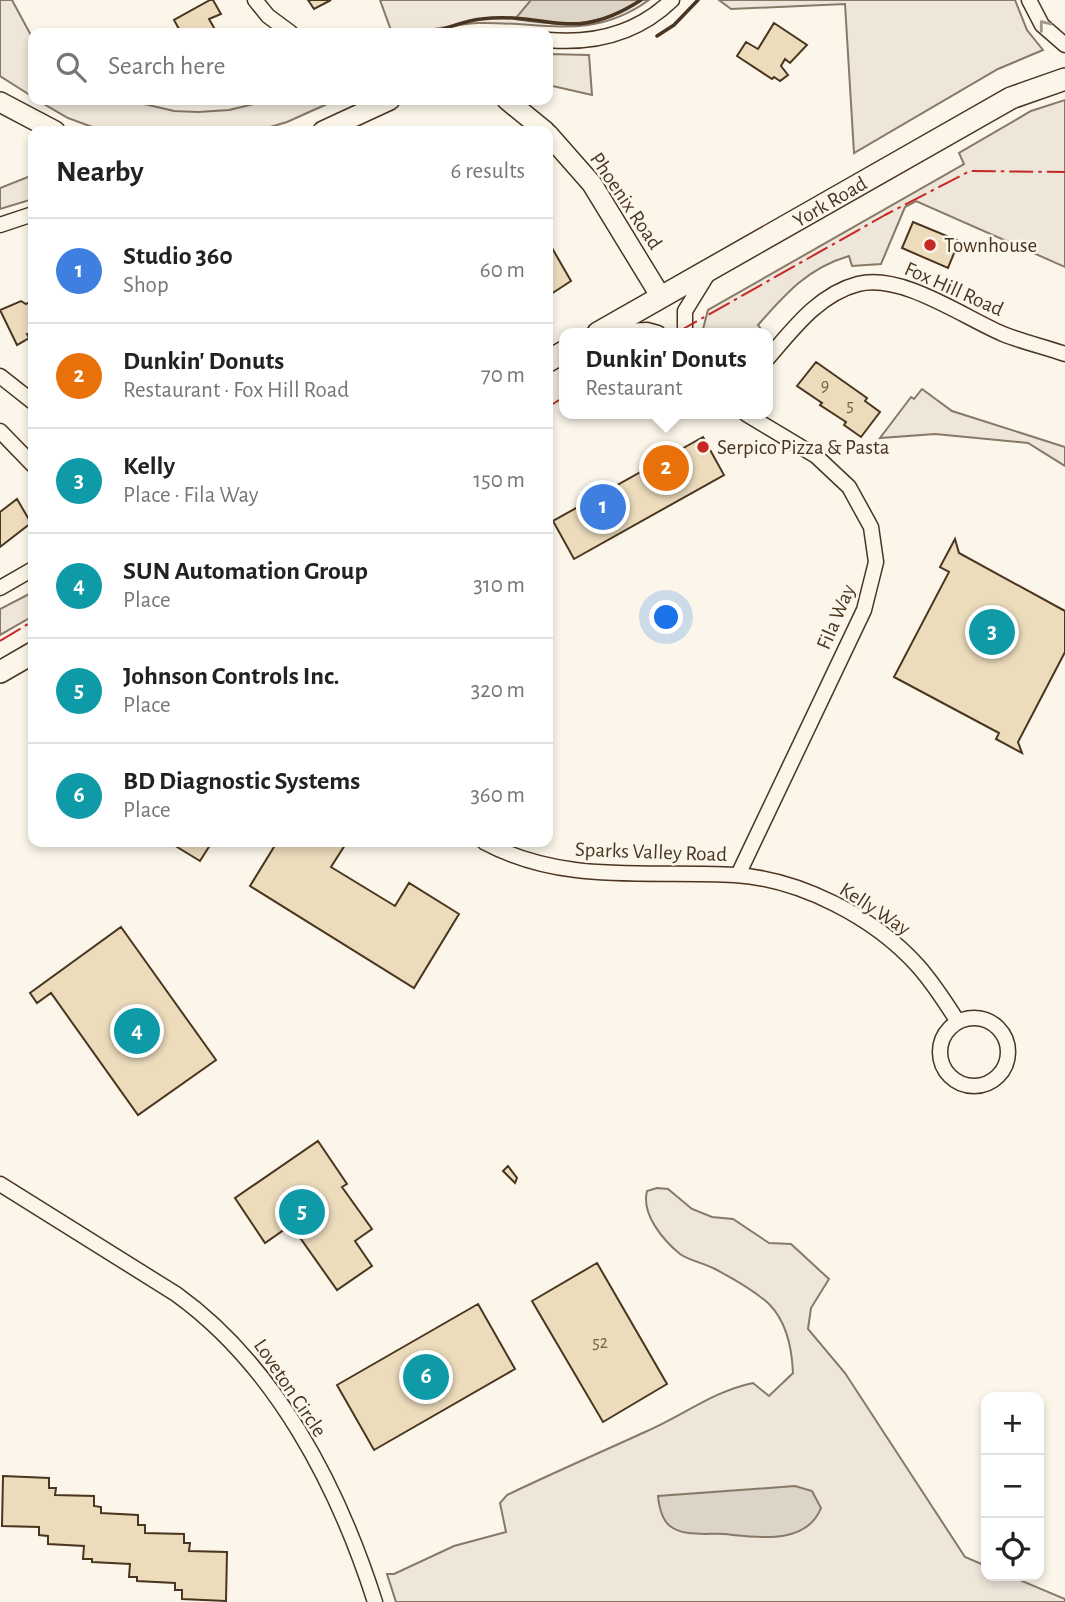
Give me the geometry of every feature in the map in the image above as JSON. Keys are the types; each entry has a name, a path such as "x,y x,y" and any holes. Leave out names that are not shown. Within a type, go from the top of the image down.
{"main road":[{"name":"York Road","path":"608,328 1012,98 1065,79"},
{"path":"0,672 28,656"}],"street":[{"path":"254,0 268,16 284,28"},
{"path":"553,40 595,40 619,33 641,23 673,0"},
{"path":"1030,0 1042,24 1065,45"},
{"path":"0,102 46,126"},
{"path":"334,126 379,105"},
{"name":"Phoenix Road","path":"513,105 540,126"},
{"name":"Phoenix Road","path":"553,139 592,184 661,298"},
{"path":"0,225 28,216"},
{"path":"685,328 685,311 710,270"},
{"name":"Fox Hill Road","path":"773,352 803,317 827,298 857,284 873,281 910,289 1006,335 1065,354"},
{"path":"0,376 28,398"},
{"name":"Fila Way","path":"738,875 864,610 876,562 871,527 859,500 844,481 816,456 754,419"},
{"path":"0,431 28,460"},
{"path":"0,588 28,572"},
{"name":"Sparks Valley Road","path":"496,847 555,869 622,876 738,875"},
{"name":"Kelly Way","path":"738,875 803,891 865,923 917,965 958,1022"},
{"path":"979,1018 998,1028 1004,1036 1008,1047 1005,1068 990,1083 967,1086 947,1073 940,1051 943,1040 958,1022 979,1018"},
{"name":"Loveton Circle","path":"0,1184 176,1294 201,1312 237,1346 280,1402 320,1471 375,1602"}],"shaded area":[{"path":"0,0 12,0 28,30 28,94 0,76"},
{"path":"380,0 649,0 628,13 586,25 478,23 442,28 390,28"},
{"path":"531,0 641,0 610,16 580,23 515,19"},
{"path":"719,0 1015,0 1027,30 1043,50 998,69 854,153 845,4 731,9"},
{"path":"553,54 589,55 592,95 553,86"},
{"path":"1065,100 1065,267 916,201 905,207 881,264 852,266 849,256 821,267 788,292 758,325 760,328 703,328 708,310 964,164 959,153 1031,111"},
{"path":"46,105 148,105 174,111 198,112 229,110 250,105 325,105 274,126 90,126"},
{"path":"28,177 28,201 0,209 0,188"},
{"path":"922,389 952,411 1065,447 1065,466 1028,443 935,434 880,438 911,397 914,399"},
{"path":"28,595 28,619 0,635 0,609"},
{"path":"668,1189 692,1209 712,1217 733,1219 769,1243 791,1244 829,1279 811,1308 808,1329 845,1373 965,1557 981,1564 981,1581 1022,1581 1065,1599 1065,1602 396,1602 387,1574 394,1574 454,1546 506,1532 500,1503 507,1495 659,1426 724,1392 753,1383 769,1396 793,1373 787,1336 775,1311 729,1276 680,1254 661,1234 650,1217 647,1191"},
{"path":"795,1486 812,1491 821,1508 814,1520 804,1529 779,1536 751,1537 682,1532 664,1520 658,1496"}],"building":[{"path":"210,0 213,0 221,14 209,19 214,28 178,28 174,20"},
{"path":"308,0 331,0 314,9"},
{"path":"774,23 807,45 790,63 785,59 781,66 788,75 780,81 774,77 772,79 737,56 746,42 758,49"},
{"name":"Townhouse","path":"913,222 959,241 948,268 902,248"},
{"path":"553,250 571,281 553,293"},
{"path":"21,301 28,303 28,339 17,345 0,310"},
{"path":"816,362 867,398 865,401 880,412 861,437 844,425 846,422 797,386"},
{"path":"703,437 724,475 574,559 553,521"},
{"path":"17,499 28,518 28,525 0,547 0,512"},
{"path":"955,539 959,553 1065,611 1065,652 1018,742 1022,753 996,739 999,733 894,677 949,572 940,567"},
{"path":"177,847 209,847 200,861"},
{"path":"274,847 344,847 331,867 395,906 409,883 459,914 414,988 250,886"},
{"path":"121,927 216,1060 138,1115 51,993 37,1003 30,993"},
{"path":"318,1141 347,1184 342,1187 372,1229 355,1241 372,1266 337,1290 291,1225 265,1243 235,1198"},
{"path":"508,1166 517,1178 515,1183 503,1171"},
{"path":"597,1263 667,1384 603,1422 532,1301"},
{"path":"478,1304 515,1369 374,1450 337,1385"},
{"path":"3,1476 49,1478 49,1488 56,1488 55,1495 94,1496 94,1506 101,1507 101,1513 138,1515 138,1525 145,1525 145,1533 184,1534 184,1543 190,1543 189,1551 227,1552 226,1601 182,1599 182,1590 175,1590 175,1583 137,1581 137,1577 129,1577 130,1564 83,1559 84,1546 48,1544 48,1536 39,1535 39,1527 2,1526"}],"wall":[{"path":"446,28 476,20 504,18 578,24 596,21 641,0"},
{"path":"657,36 674,25 698,0"}],"power":[{"path":"685,328 885,215 970,171 1065,172"},
{"path":"553,404 559,400"},
{"path":"0,641 28,624"}],"place":[{"name":"Townhouse","path":"930,245"},
{"name":"Serpico Pizza & Pasta","path":"703,447"},
{"name":"Dunkin' Donuts","path":"666,468"},
{"name":"Studio 360","path":"603,507"},
{"name":"Kelly","path":"992,632"},
{"name":"SUN Automation Group","path":"137,1031"},
{"name":"Johnson Controls Inc.","path":"302,1212"},
{"name":"BD Diagnostic Systems","path":"426,1377"}]}
